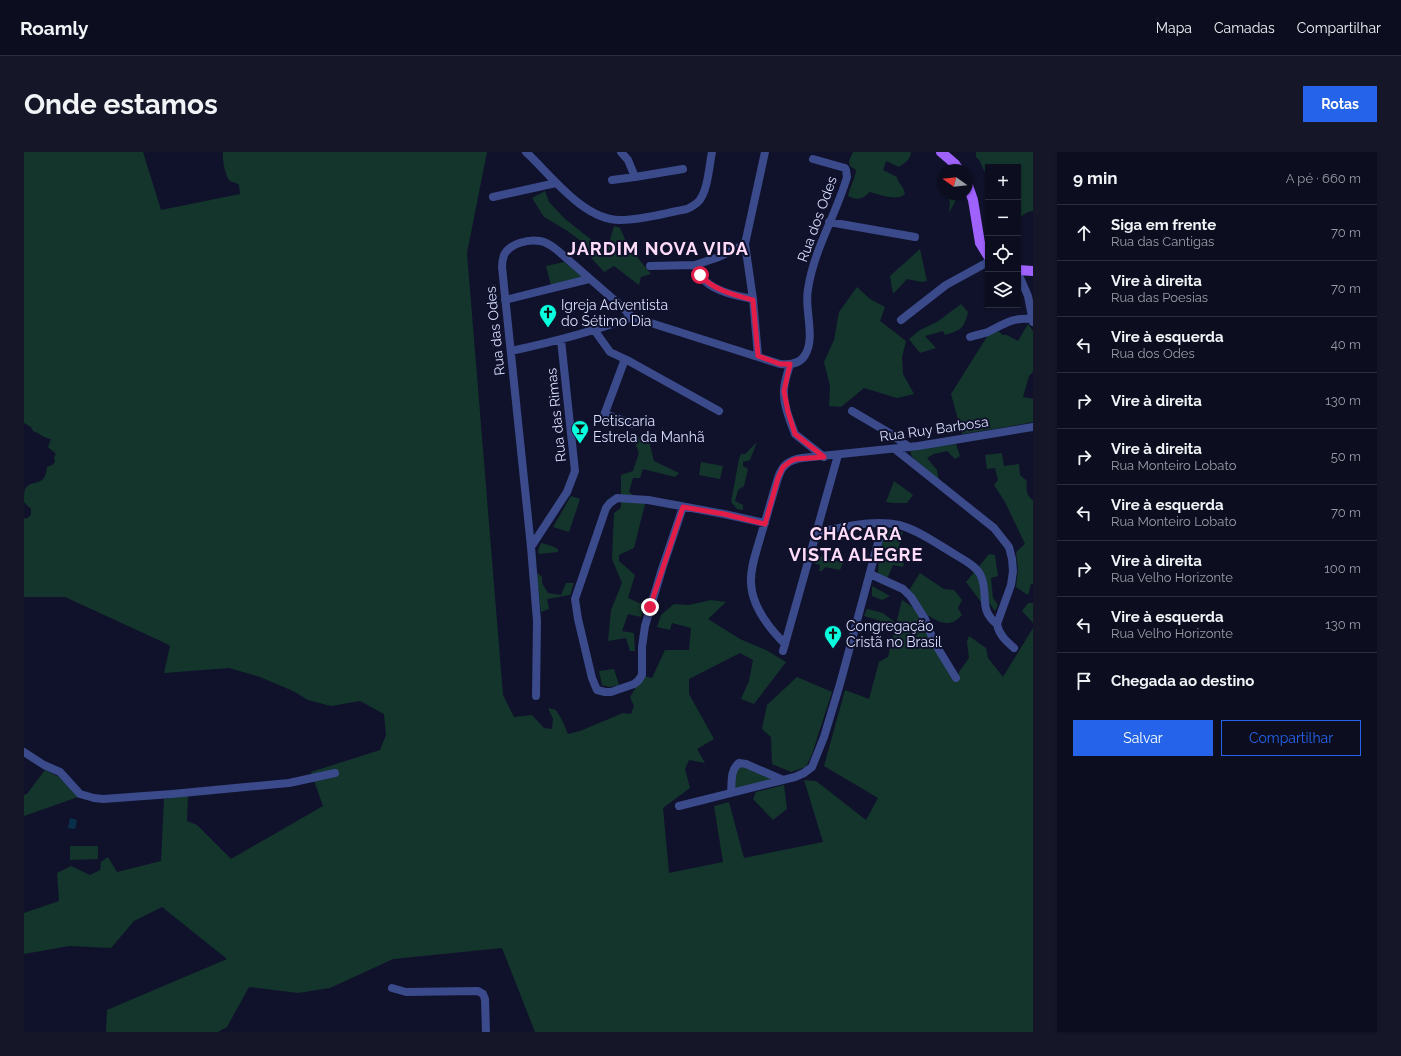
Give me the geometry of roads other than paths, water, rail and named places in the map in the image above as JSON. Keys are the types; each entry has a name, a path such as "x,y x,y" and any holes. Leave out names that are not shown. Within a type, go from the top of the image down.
{"main road":[{"path":"940,152 955,164"},
{"path":"973,200 980,242 985,251"},
{"path":"1021,272 1033,271"}],"street":[{"path":"526,152 556,183 581,204 596,215 614,220 637,219 687,209 698,202 704,191 712,152"},
{"path":"621,152 628,160 635,177"},
{"path":"765,152 745,244 753,300 758,356 780,364 790,364 784,391 788,412 795,434 824,457"},
{"name":"Rua dos Odes","path":"790,364 802,359 805,356 809,344 807,313 808,290 818,248 847,177 845,168 814,160"},
{"path":"612,180 683,169"},
{"path":"493,197 556,183"},
{"path":"829,222 915,237"},
{"name":"Rua das Odes","path":"536,696 537,621 532,546 505,300 502,267 505,254 510,247 527,241 534,240 546,242 557,250 632,317 758,356"},
{"path":"650,266 695,265 719,257 745,244"},
{"path":"901,320 946,285 985,264"},
{"path":"695,265 700,275 711,285 729,293 753,300"},
{"path":"505,300 589,279"},
{"path":"970,337 987,332 1011,320 1023,318 1033,321 1028,296 1021,279"},
{"path":"511,351 561,340 632,317"},
{"path":"595,330 610,352 625,358 719,411"},
{"name":"Rua das Rimas","path":"532,546 568,492 575,471 561,340"},
{"path":"625,358 604,416 633,424"},
{"path":"852,410 878,425 909,447"},
{"name":"Rua Ruy Barbosa","path":"817,532 784,647 767,624 757,604 751,585 755,557 778,478 783,467 796,459 895,449 1033,427"},
{"path":"895,449 994,528 1009,547 1012,559 1012,578 1007,599 997,624 1001,635 1014,648"},
{"path":"838,455 817,532 865,524 883,524 898,525 916,532 973,567 981,576 988,615 997,624"},
{"path":"683,507 648,613 642,648 642,675 638,681 626,687 611,692 599,691 596,688 592,678 578,619 576,599 606,508 617,498 648,500 724,514 765,524"},
{"path":"679,806 783,780 809,770 814,762 840,684 883,524"},
{"path":"870,574 903,589 911,597 925,619 934,642 956,678"},
{"path":"24,752 44,765 60,772 80,794 103,799 289,783 335,773"},
{"path":"731,793 732,771 739,763 746,764 783,780"},
{"path":"392,988 406,992 478,991 483,994 485,999 486,1032"}],"water":[{"path":"70,818 77,820 75,829 68,828"}],"place":[{"name":"Igreja Adventista do Sétimo Dia","path":"548,328"},
{"name":"Petiscaria Estrela da Manhã","path":"580,444"},
{"name":"Congregação Cristã no Brasil","path":"833,649"}],"district":[{"name":"JARDIM NOVA VIDA","path":"658,249"},
{"name":"CHÁCARA VISTA ALEGRE","path":"856,544"}]}
